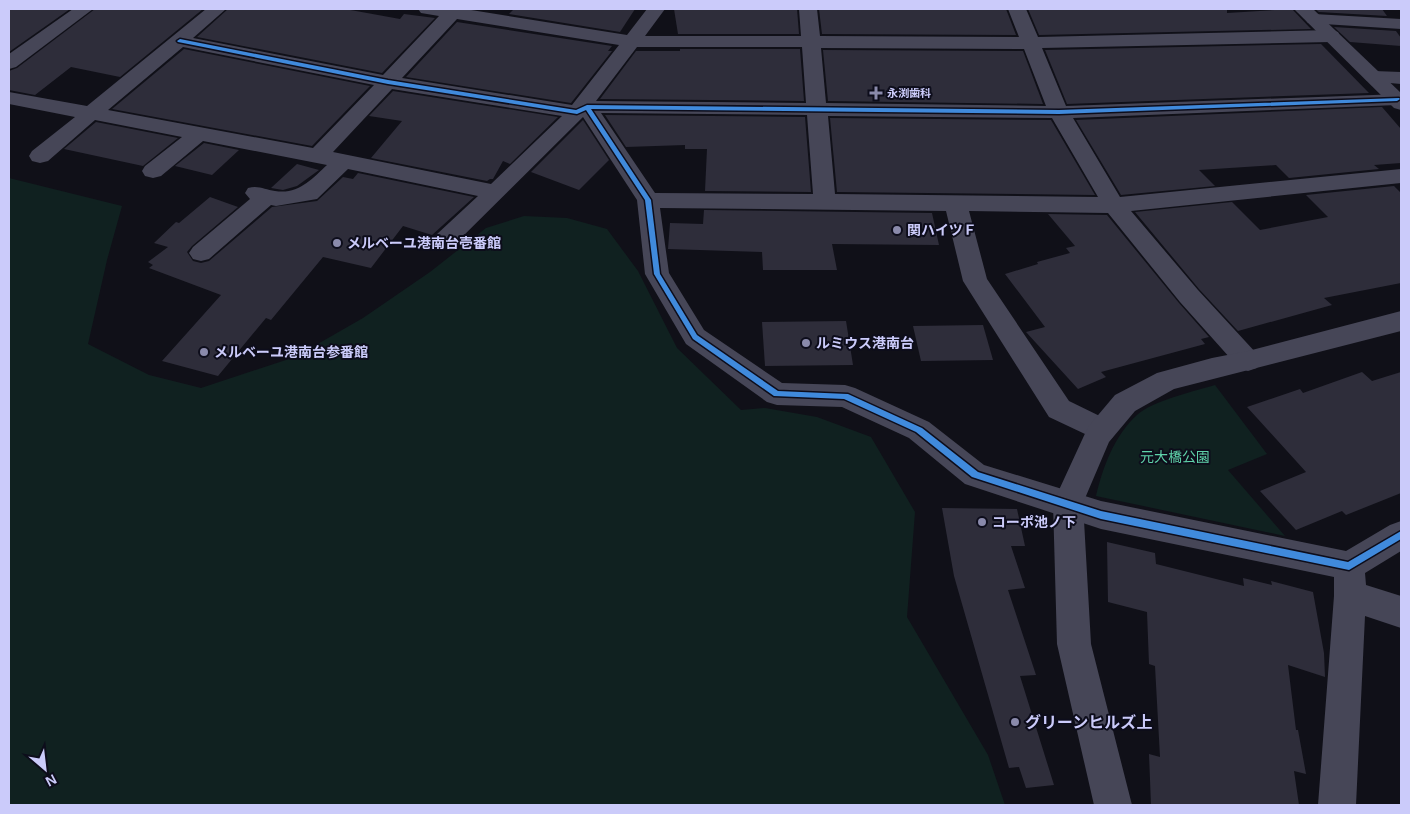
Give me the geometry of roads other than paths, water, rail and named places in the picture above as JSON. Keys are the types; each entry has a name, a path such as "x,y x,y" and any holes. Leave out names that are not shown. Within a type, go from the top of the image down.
{"street":[{"path":"9,63 84,9"},
{"path":"40,156 217,9"},
{"path":"427,9 455,11 632,41 1030,43 1331,36"},
{"path":"444,241 582,110 656,9"},
{"path":"808,9 825,203"},
{"path":"1017,9 1059,112 1114,205 1189,296 1248,361"},
{"path":"318,156 455,11"},
{"path":"1308,14 1401,24"},
{"path":"1308,14 1399,102"},
{"path":"180,41 388,82 582,110 816,109 1059,112 1399,102"},
{"path":"1374,77 1401,78"},
{"path":"9,98 93,112 496,192"},
{"path":"582,110 648,200 656,274 695,337 776,394 845,396 919,430 976,475 1101,515 1349,581 1401,612"},
{"path":"153,171 200,133"},
{"path":"201,253 262,195 276,199 309,194 343,162"},
{"path":"648,200 956,205 1114,205 1401,176"},
{"path":"956,205 975,280 1059,409 1102,430"},
{"path":"1113,805 1074,644 1068,503 1098,435 1125,403 1166,381 1401,321"},
{"path":"1337,805 1349,581 1401,536"}],"place":[{"name":"永渕歯科","path":"876,93"},
{"name":"関ハイツＦ","path":"897,230"},
{"name":"メルベーユ港南台壱番館","path":"337,243"},
{"name":"ルミウス港南台","path":"806,343"},
{"name":"メルベーユ港南台参番館","path":"204,352"},
{"name":"コーポ池ノ下","path":"982,522"},
{"name":"グリーンヒルズ上","path":"1015,722"}],"park label":[{"name":"元大橋公園","path":"1175,457"}]}
